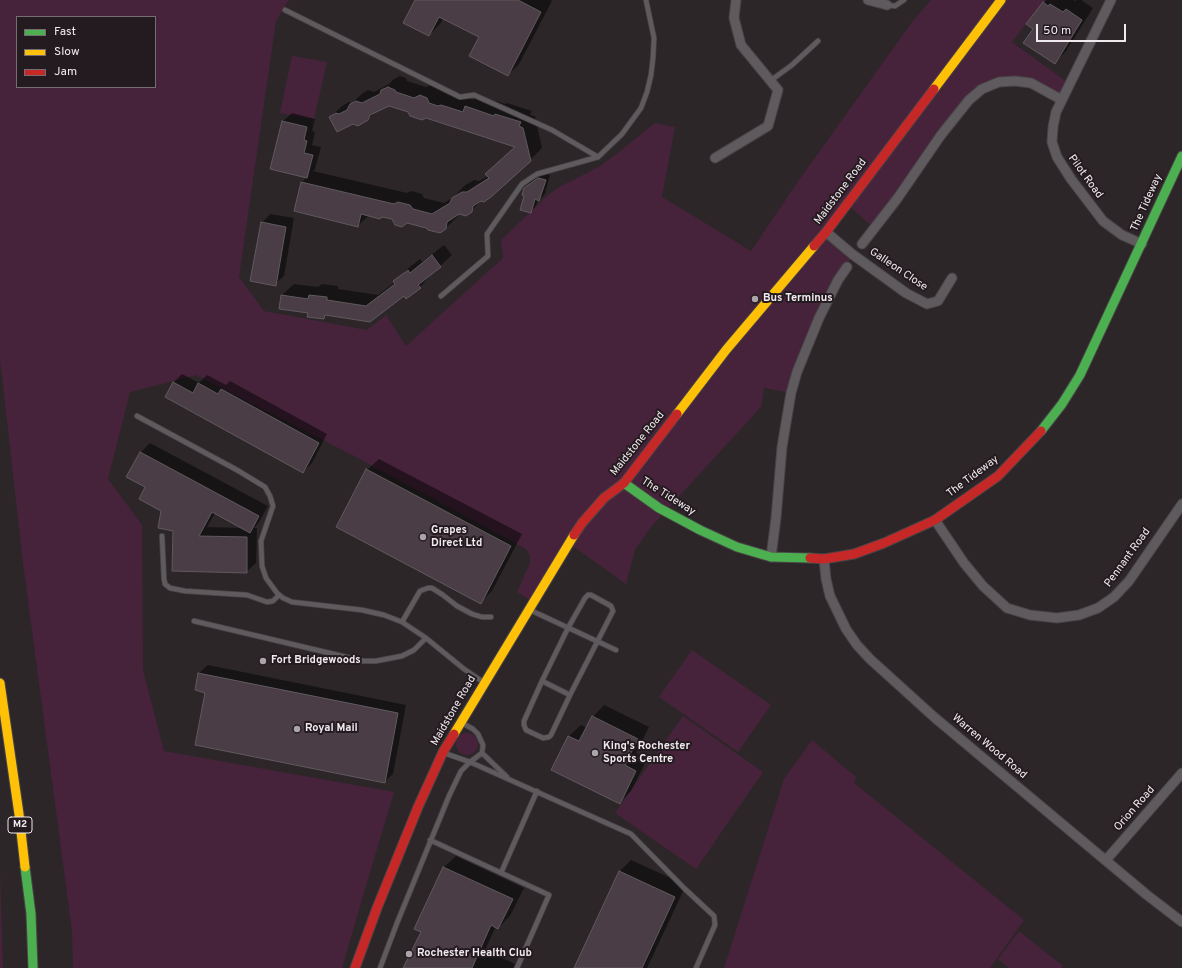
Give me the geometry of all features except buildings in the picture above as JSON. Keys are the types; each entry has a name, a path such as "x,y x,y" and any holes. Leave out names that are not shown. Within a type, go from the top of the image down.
{"main road":[{"name":"Maidstone Road","path":"355,968 398,855 418,807 444,752 582,523 604,498 624,483 726,350 826,232 1001,0"},
{"name":"The Tideway","path":"624,483 659,508 700,530 737,547 771,557 824,560 854,554 877,546 935,520 998,476 1036,437 1062,404 1080,375 1182,156"},
{"name":"M2","path":"0,683 21,829 31,914 33,968"}],"street":[{"path":"715,158 768,126 778,90 741,45 734,18 736,0"},
{"path":"868,0 887,5"},
{"path":"862,244 897,199 941,135 969,100 982,89 999,82 1016,81 1030,83 1062,100 1111,0"},
{"name":"Pilot Road","path":"1062,100 1056,112 1053,127 1052,142 1057,158 1103,221 1122,234 1142,244"},
{"name":"Galleon Close","path":"826,232 852,254 906,293 927,304 938,301 952,278"},
{"path":"771,557 783,440 790,393 819,318 838,280 847,267"},
{"name":"Pennant Road","path":"935,520 964,562 983,586 1007,608 1030,615 1057,618 1079,615 1098,608 1114,598 1129,581 1180,510"},
{"name":"Warren Wood Road","path":"824,560 826,583 833,602 849,633 857,645 870,659 934,717 1147,895 1182,922"},
{"name":"Orion Road","path":"1106,860 1182,773"}],"lane":[{"path":"441,296 488,256 487,234 522,184 537,174 598,157 622,134 641,108 647,92 653,58 654,38 646,0"},
{"path":"887,5 895,6 904,0"},
{"path":"285,10 460,97 474,94 552,130 598,157"},
{"path":"770,81 792,66 818,41"},
{"path":"137,416 237,470 263,485 267,489 273,504 273,508 262,538 262,563 266,578 279,595 292,602 362,610 384,615 402,622 426,638 464,669 485,683"},
{"path":"162,536 164,579 165,584 170,588 186,591 247,594 266,602 273,601 279,595"},
{"path":"402,622 420,591 428,588 432,588 457,606 472,614 482,618 491,617"},
{"path":"591,595 611,606 613,611 551,735 543,738 526,730 524,728 524,721 542,680 568,628 586,596 591,595"},
{"path":"529,609 616,650"},
{"path":"194,621 363,661 376,661 402,656 414,650 426,638"},
{"path":"542,680 570,695"},
{"path":"380,968 430,840 449,796 461,771 470,762 482,754 483,745 478,734 474,729 461,722"},
{"path":"444,752 470,762 631,834 714,916 715,925 696,968"},
{"path":"482,754 510,780"},
{"path":"501,873 536,792"},
{"path":"430,840 549,895 517,968"}],"shaded area":[{"path":"0,0 289,0 276,21 239,277 264,311 367,330 386,315 406,346 503,258 501,240 548,195 561,186 600,166 655,123 675,127 662,197 751,251 799,180 912,22 931,0 1045,0 1012,42 1070,84 1062,100 1031,83 999,82 969,100 875,229 848,205 826,232 852,254 847,267 838,280 791,393 764,388 761,407 651,527 635,550 626,584 570,544 533,602 517,592 530,563 530,556 526,549 356,457 196,375 130,392 108,479 142,525 143,670 164,751 394,792 342,968 73,968 72,931 23,563 0,359"},
{"path":"292,56 327,62 314,119 280,113"},
{"path":"692,650 771,705 738,752 659,697"},
{"path":"683,716 763,772 696,869 615,813"},
{"path":"467,733 475,736 478,744 475,752 467,755 459,752 456,744 459,736"},
{"path":"812,740 856,777 854,783 1024,920 990,968 724,968 784,779"},
{"path":"0,870 3,968 0,968"},
{"path":"1019,931 1063,966 1062,968 1009,968 998,959"}],"traffic: fast":[{"path":"1041,431 1062,404 1080,375 1182,156"},
{"path":"624,483 659,508 700,530 737,547 771,557 810,558"},
{"path":"25,867 31,914 33,968"}],"traffic: slow":[{"path":"934,89 1001,0"},
{"path":"677,414 726,350 814,246"},
{"path":"454,734 574,535"},
{"path":"0,683 25,867"}],"traffic: jam":[{"path":"814,246 934,89"},
{"path":"574,535 582,523 604,498 624,483 677,414"},
{"path":"810,558 824,559 854,554 884,543 935,520 998,476 1041,431"},
{"path":"355,968 377,908 418,807 443,752 454,734"}],"place":[{"name":"Bus Terminus","path":"755,299"},
{"name":"Grapes Direct Ltd","path":"423,537"},
{"name":"Fort Bridgewoods","path":"263,661"},
{"name":"Royal Mail","path":"297,729"},
{"name":"King's Rochester Sports Centre","path":"595,753"},
{"name":"Rochester Health Club","path":"409,954"}]}
